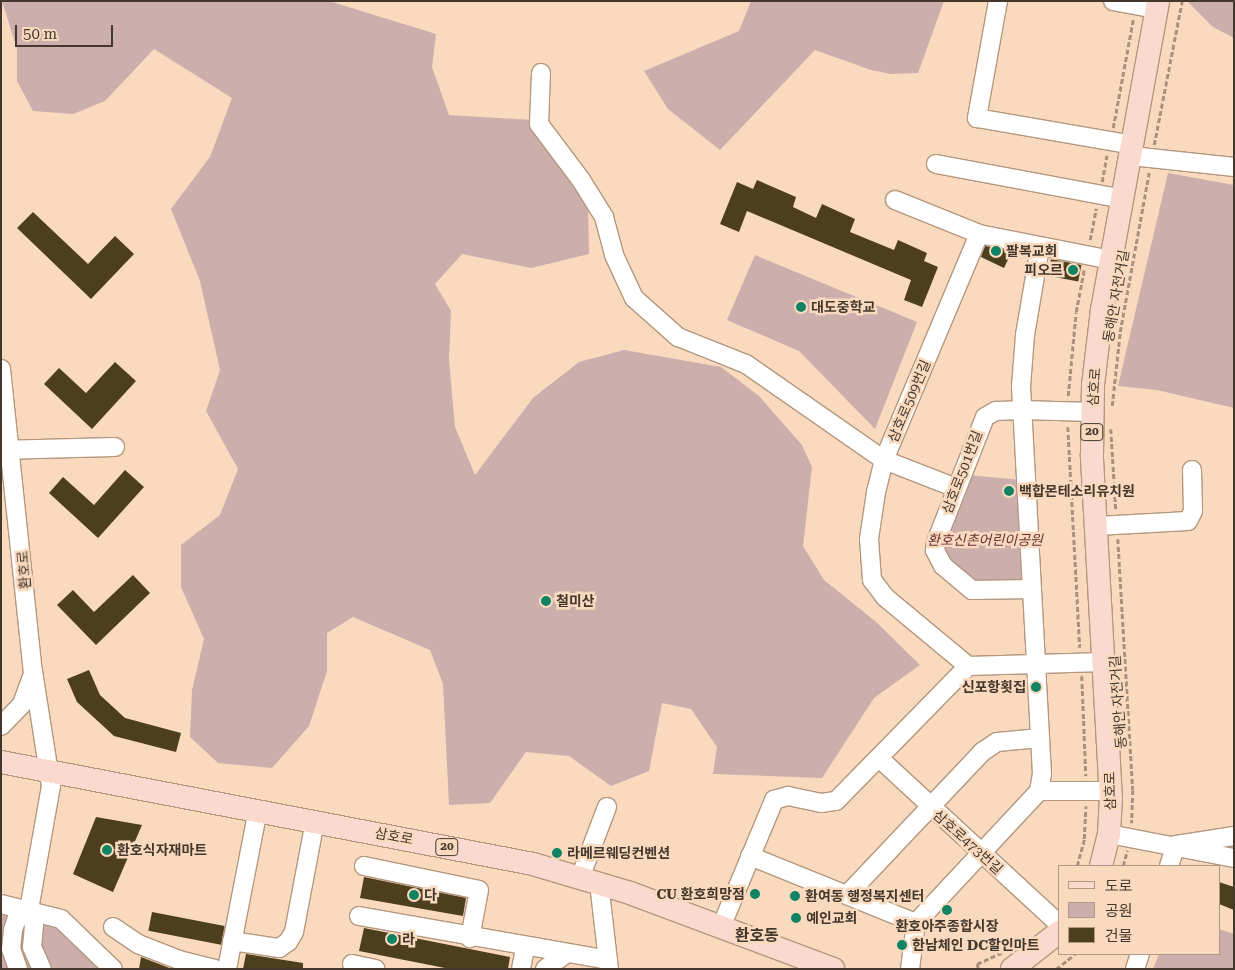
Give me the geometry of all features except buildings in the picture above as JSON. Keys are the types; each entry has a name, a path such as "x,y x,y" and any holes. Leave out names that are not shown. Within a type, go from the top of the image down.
{"main road":[{"name":"삼호로","path":"1102,865 1119,835 1110,792 1104,662 1107,525 1097,347 1123,200 1138,153 1157,5"},
{"name":"삼호로","path":"1,762 490,855 589,881 721,927 828,968"},
{"path":"1018,961 1058,933"}],"street":[{"path":"998,1 977,118 1138,153 1234,168"},
{"path":"1113,1 1157,5"},
{"path":"541,73 539,124 581,180 604,217 614,255 634,298 678,337 746,364 884,460 956,488"},
{"path":"936,164 1123,200"},
{"path":"895,200 979,234 1111,260"},
{"name":"삼호로509번길","path":"968,666 885,597 872,580 869,539 876,492 884,460 979,234"},
{"path":"910,969 916,923 1039,791 1042,774 1021,410 1025,335 1040,247"},
{"name":"환호로","path":"1,368 7,450 33,671 49,772 50,801 29,909"},
{"name":"삼호로501번길","path":"1032,589 972,590 943,566 935,550 936,542 956,488 985,417 996,412 1021,410 1102,414"},
{"path":"7,450 115,447"},
{"path":"1107,525 1188,521 1192,511 1192,470"},
{"path":"721,927 774,800 788,796 821,803 836,801 968,666 1104,662"},
{"path":"1,726 22,704 33,671"},
{"path":"847,895 989,746 1040,738"},
{"name":"삼호로473번길","path":"879,758 930,808 1058,923"},
{"path":"1039,791 1110,792"},
{"path":"359,916 470,938 566,954 608,964 589,881 607,807"},
{"path":"227,969 258,810"},
{"path":"232,941 279,948 288,942 294,932 315,821"},
{"path":"1119,835 1234,858"},
{"path":"1176,845 1234,836"},
{"path":"1169,865 1176,845"},
{"path":"750,856 916,923"},
{"path":"364,866 479,890 470,938"},
{"path":"1,904 29,909 61,919 113,969"},
{"path":"18,969 11,950 13,930 17,918 29,909"},
{"path":"29,909 34,925 32,947 42,969"},
{"path":"113,927 138,944 179,960 215,969"},
{"path":"521,969 525,948"},
{"path":"545,969 566,954"},
{"path":"1135,969 1140,955"},
{"path":"352,964 375,969"}],"path":[{"name":"동해안 자전거길","path":"1102,414 1120,332 1138,153 1182,1"},
{"name":"동해안 자전거길","path":"1111,426 1107,525 1133,790 1119,835 1123,865"},
{"path":"1056,969 1073,955"},
{"path":"978,969 976,964 1018,961"}],"green space":[{"path":"2,1 329,1 436,34 432,67 449,115 532,120 588,205 589,254 531,268 462,254 435,284 451,311 449,360 455,427 475,475 533,398 579,362 624,350 721,367 759,396 802,445 812,467 803,546 824,580 875,621 920,665 874,698 822,778 713,774 717,747 691,709 662,703 649,771 611,786 569,756 526,752 490,803 449,805 443,684 430,650 353,617 327,633 327,671 309,726 272,768 218,763 190,737 192,690 204,639 181,587 181,545 220,515 238,469 206,411 220,370 200,281 171,209 210,157 232,98 154,49 105,101 73,114 33,111 17,81 17,49"},
{"path":"751,1 944,1 918,73 891,74 871,70 815,50 720,150 668,109 644,71 739,31"},
{"path":"1234,1 1234,38 1213,27 1188,2"},
{"path":"1168,173 1234,185 1234,408 1157,390 1118,386"},
{"path":"755,255 917,322 875,429 799,351 727,320"},
{"name":"환호신촌어린이공원","path":"968,475 1021,480 1025,582 983,586 971,581 942,550"},
{"path":"1,911 64,931 100,969 1,969"},
{"path":"1220,929 1234,934 1234,969 1153,969 1159,955 1220,955"}],"place":[{"name":"팔복교회","path":"996,251"},
{"name":"피오르","path":"1073,270"},
{"name":"대도중학교","path":"801,307"},
{"name":"백합몬테소리유치원","path":"1009,491"},
{"name":"철미산","path":"546,601"},
{"name":"신포항횟집","path":"1036,687"},
{"name":"환호식자재마트","path":"107,850"},
{"name":"라메르웨딩컨벤션","path":"557,853"},
{"name":"CU 환호희망점","path":"755,894"},
{"name":"다","path":"414,895"},
{"name":"환여동 행정복지센터","path":"795,896"},
{"name":"환호아주종합시장","path":"947,910"},
{"name":"예인교회","path":"796,918"},
{"name":"라","path":"392,939"},
{"name":"한남체인 DC할인마트","path":"902,945"}],"district":[{"name":"환호동","path":"757,936"}]}
